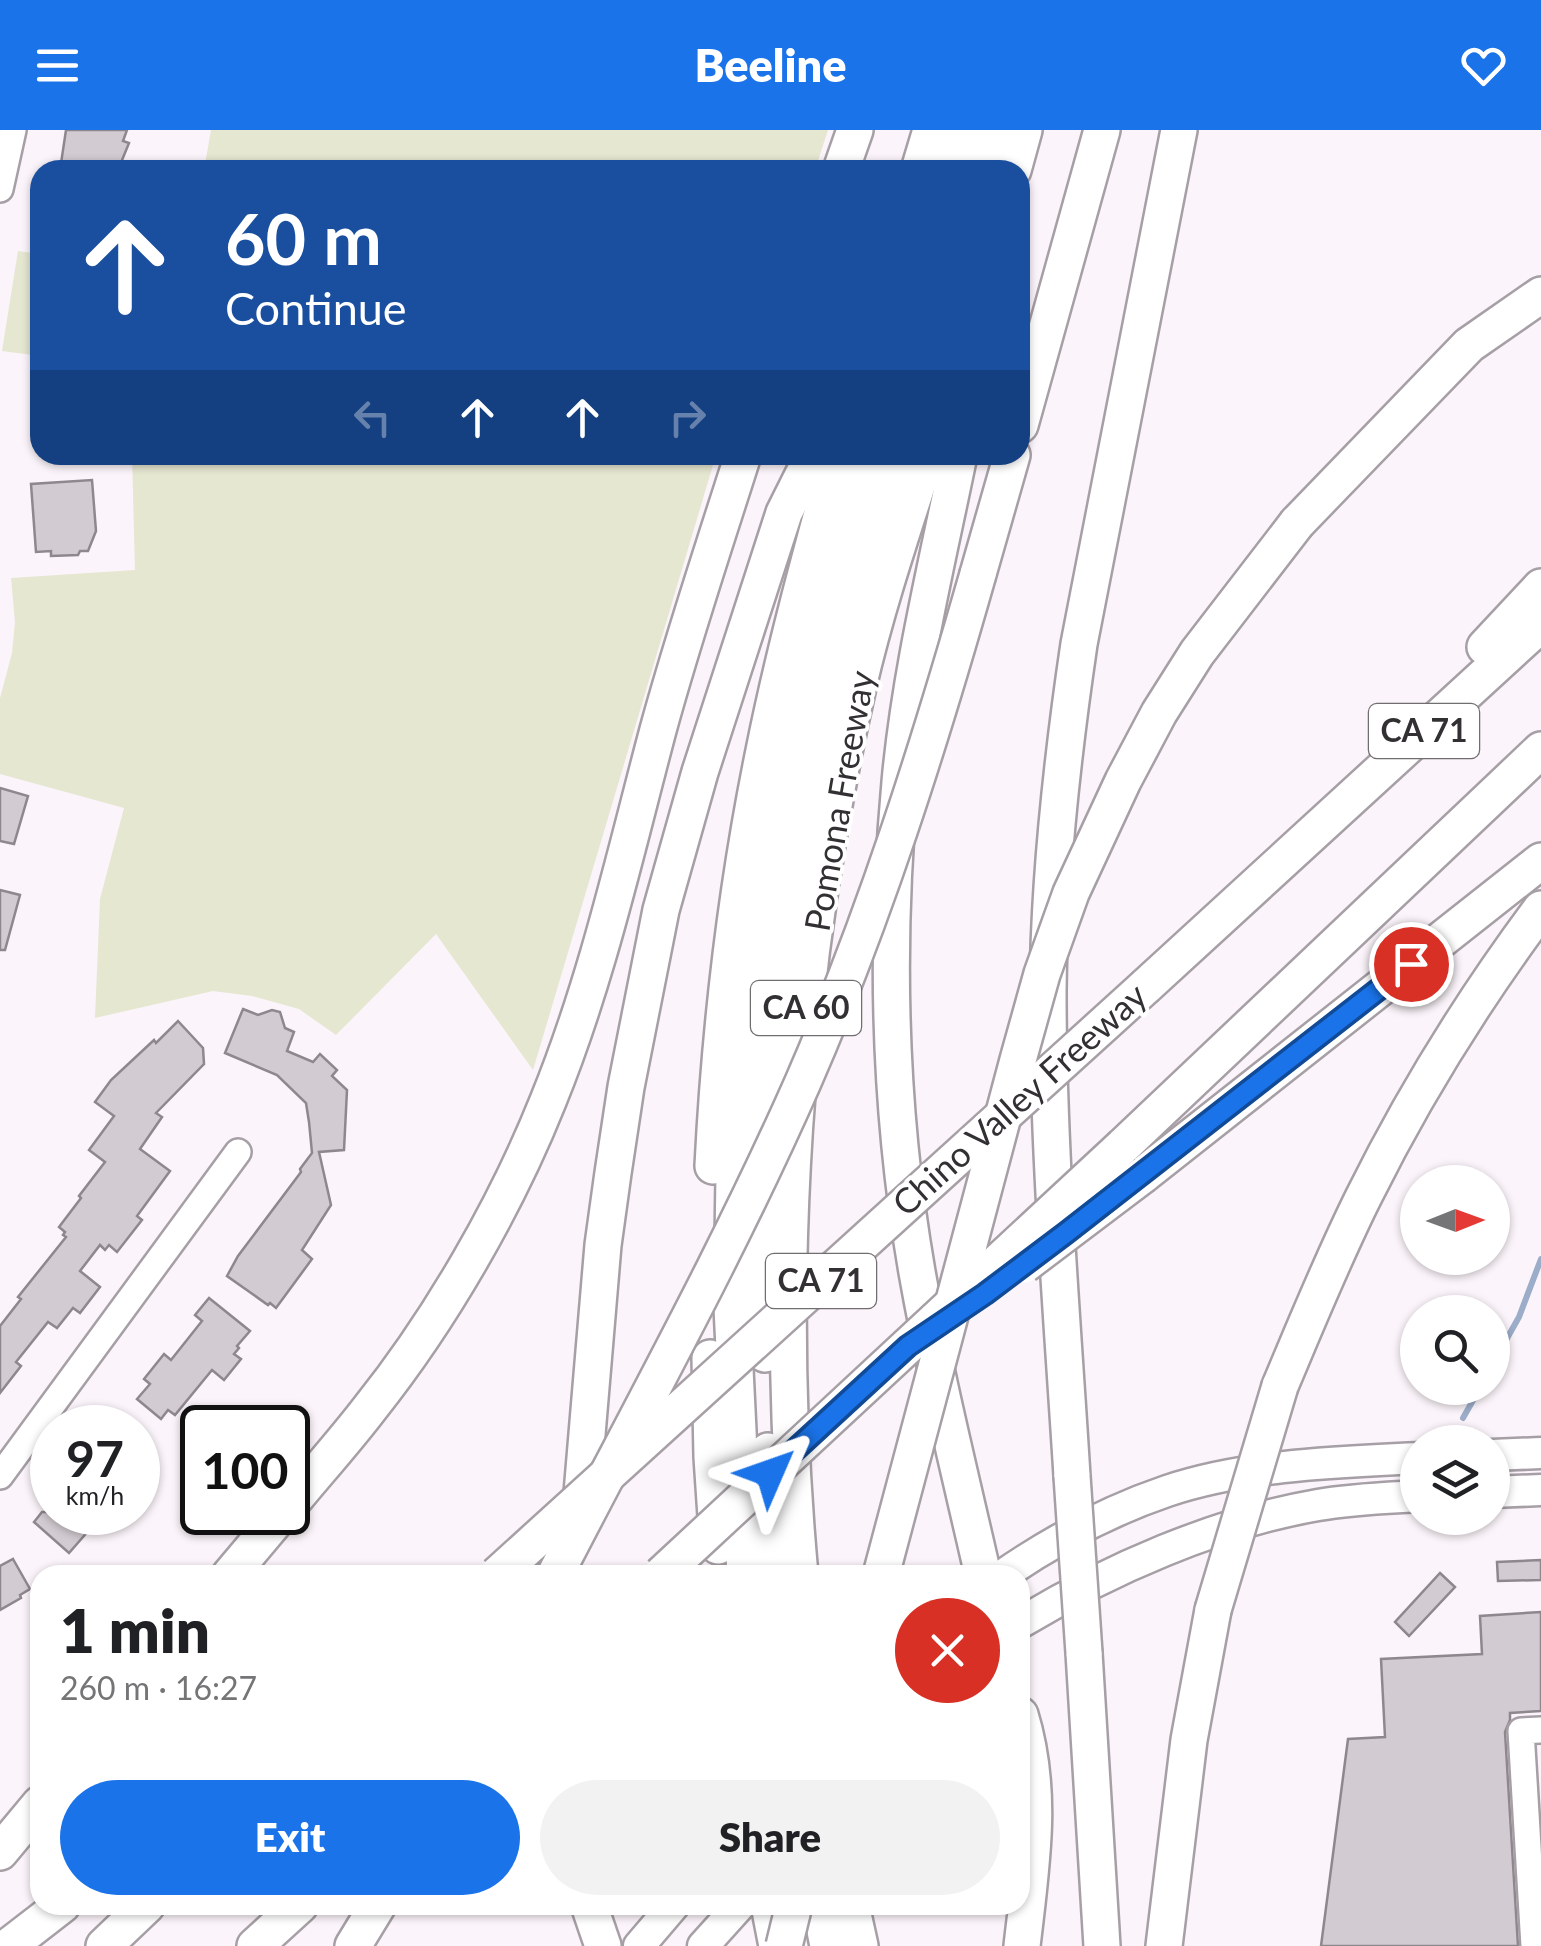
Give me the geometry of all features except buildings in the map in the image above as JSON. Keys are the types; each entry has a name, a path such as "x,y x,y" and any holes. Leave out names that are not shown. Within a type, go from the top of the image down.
{"highway":[{"path":"844,160 855,130"},
{"path":"922,160 931,130"},
{"path":"952,160 960,130"},
{"path":"983,160 992,130"},
{"path":"1016,160 1024,130"},
{"path":"1030,389 1102,130"},
{"path":"1102,1946 1050,1130 1048,990 1054,858 1066,729 1179,130"},
{"path":"884,1565 1042,974 1071,893 1123,780 1159,712 1197,653 1297,522 1469,345 1541,295"},
{"path":"310,1480 372,1406 444,1302 506,1192 547,1104 595,965 665,706 740,465"},
{"path":"575,1565 603,1246 646,978 700,772 784,513 808,465"},
{"name":"CA 60","path":"719,1565 712,1457 710,1302 715,1114 725,995 764,752 835,465"},
{"path":"744,1565 732,1307 734,1175 747,1039 767,869 797,713 863,465"},
{"path":"773,1565 764,1299 770,1110 780,1010 807,812 834,682 891,465"},
{"name":"Pomona Freeway","path":"799,1565 793,1480 790,1251 793,1155 812,958 858,687 924,465"},
{"path":"957,465 907,725 892,904 891,984 901,1149 917,1270 981,1565"},
{"path":"559,1565 730,1234 804,1080 886,871 947,684 1009,465"},
{"path":"1306,837 1541,587"},
{"name":"Chino Valley Freeway","path":"508,1565 1541,624"},
{"name":"CA 71","path":"672,1565 908,1346 985,1294 1133,1160 1541,750"},
{"path":"1133,1160 1411,964 1541,861"},
{"path":"1164,1946 1189,1740 1213,1610 1280,1386 1357,1210 1406,1118 1468,1011 1541,909"},
{"path":"238,1565 264,1535"},
{"path":"1030,1757 1035,1794 1030,1870"},
{"path":"0,1852 30,1816"},
{"path":"9,1946 49,1915"},
{"path":"104,1946 137,1915"},
{"path":"254,1946 289,1915"},
{"path":"353,1946 372,1915"},
{"path":"593,1915 603,1946"},
{"path":"822,1915 828,1946"},
{"path":"853,1915 860,1946"},
{"path":"1022,1946 1025,1915"}],"main road":[{"path":"1510,1454 1541,1453"},
{"path":"1018,1565 1050,1543 1116,1510 1168,1490 1279,1469 1400,1459"},
{"path":"1510,1491 1541,1490"},
{"path":"1030,1618 1130,1566 1198,1537 1319,1504 1400,1497"},
{"path":"639,1946 665,1915"},
{"path":"703,1946 731,1915"}],"street":[{"path":"0,189 13,130"},
{"path":"0,1476 238,1152"},
{"path":"1534,1946 1521,1730 1541,1730"}],"green space":[{"path":"211,130 828,130 818,160 206,160"},
{"path":"18,251 30,253 30,355 2,351"},
{"path":"132,465 713,465 533,1070 436,934 336,1035 299,1009 252,996 213,991 95,1018 100,899 124,808 0,774 0,698 12,653 15,622 11,578 135,570"}],"waterway":[{"path":"1510,1333 1541,1259"},
{"path":"1463,1418 1470,1405"}],"route":[{"path":"770,1473 908,1346 1066,1233 1411,964"}]}
